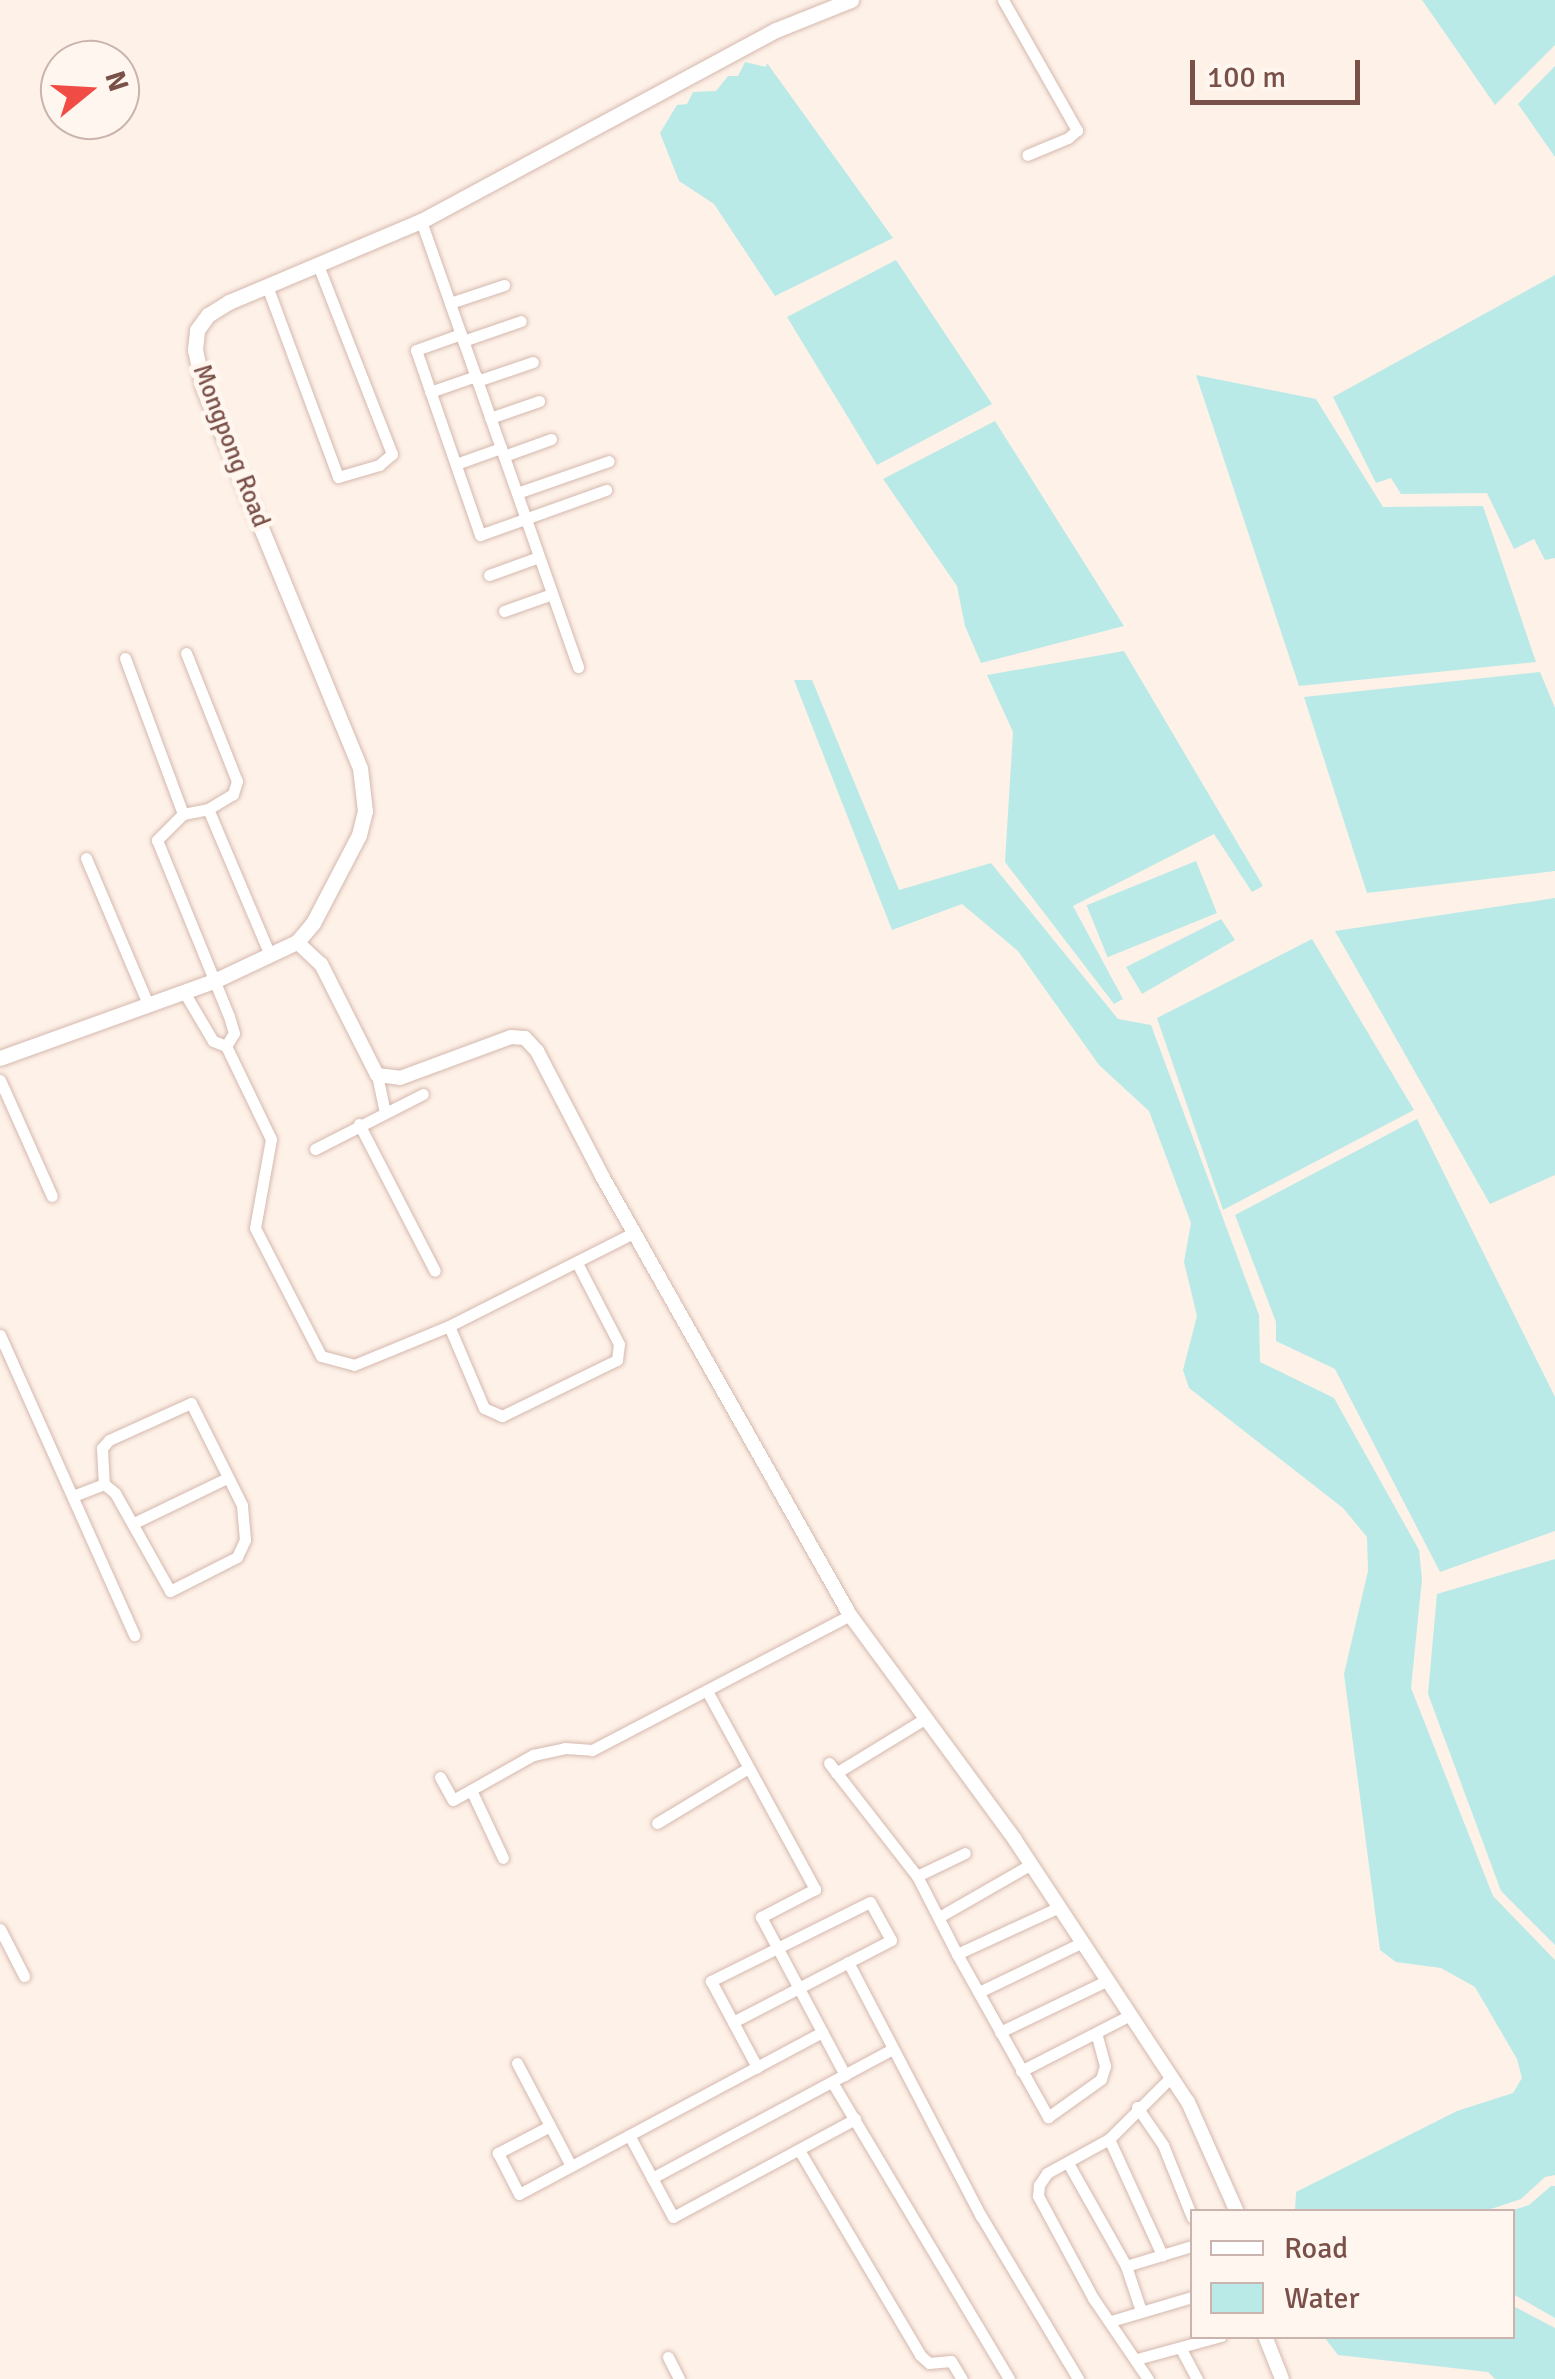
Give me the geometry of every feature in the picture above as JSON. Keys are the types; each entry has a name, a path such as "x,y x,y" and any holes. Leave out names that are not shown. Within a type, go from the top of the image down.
{"main road":[{"name":"Mongpong Road","path":"297,942 313,923 359,835 365,792 360,768 202,387 195,350 197,330 208,316 266,286 319,268 421,221 760,38 850,0"},
{"path":"0,1058 214,981 297,942"}],"street":[{"path":"1003,0 1077,130 1068,138 1027,155"},
{"path":"421,221 578,667"},
{"path":"266,286 338,478 380,465 392,454 319,268"},
{"path":"450,303 504,284"},
{"path":"521,321 416,350 480,534 606,490"},
{"path":"430,392 533,362"},
{"path":"490,418 538,401"},
{"path":"456,464 551,439"},
{"path":"517,493 609,461"},
{"path":"488,575 539,557"},
{"path":"504,611 552,594"},
{"path":"186,653 237,781 233,794 208,809 183,814 157,840 234,1033 226,1046"},
{"path":"125,658 183,814"},
{"path":"208,809 270,954"},
{"path":"86,858 148,1004"},
{"path":"297,942 321,964 376,1076 385,1112"},
{"path":"184,992 212,1041 226,1046 271,1139 255,1228 322,1356 354,1365 449,1326 634,1232"},
{"path":"376,1076 400,1078 489,1042 525,1038 537,1050 634,1232 850,1615 1031,1864 1188,2102 1235,2209"},
{"path":"0,1080 52,1196"},
{"path":"316,1149 423,1094"},
{"path":"359,1124 436,1271"},
{"path":"449,1326 484,1408 502,1416 617,1360 619,1344 578,1262"},
{"path":"0,1335 134,1635"},
{"path":"190,1403 227,1478 246,1523 236,1556 170,1591 134,1523 116,1494 104,1484 102,1448 109,1440 190,1403"},
{"path":"134,1523 227,1478"},
{"path":"74,1496 104,1484"},
{"path":"440,1777 453,1800 533,1756 564,1748 592,1750 850,1615"},
{"path":"706,1691 815,1888 761,1917 845,2074"},
{"path":"926,1718 833,1768 916,1876 1048,2118 1102,2079 1105,2066 1096,2033"},
{"path":"658,1823 748,1768"},
{"path":"471,1790 503,1858"},
{"path":"916,1876 965,1853"},
{"path":"939,1917 1031,1864"},
{"path":"733,2022 891,1940 870,1902 712,1981 733,2022 757,2066"},
{"path":"956,1954 1060,1907"},
{"path":"0,1929 24,1976"},
{"path":"979,1992 1083,1942"},
{"path":"848,1962 982,2216 1078,2379"},
{"path":"1000,2032 1108,1980"},
{"path":"1021,2071 1130,2015"},
{"path":"550,2126 498,2153 519,2194 822,2032"},
{"path":"652,2178 894,2049"},
{"path":"517,2063 571,2166"},
{"path":"1148,2379 1110,2322 1038,2196 1038,2185 1047,2174 1109,2139 1171,2077"},
{"path":"832,2082 1009,2379"},
{"path":"1137,2107 1163,2145 1190,2211"},
{"path":"629,2135 673,2217 855,2119"},
{"path":"1109,2139 1162,2256"},
{"path":"798,2150 920,2354 929,2363 950,2361 962,2379"},
{"path":"1068,2163 1126,2266 1141,2311"},
{"path":"1126,2266 1190,2247"},
{"path":"1110,2322 1190,2299"},
{"path":"1137,2360 1211,2339"},
{"path":"1267,2339 1282,2379"},
{"path":"1181,2348 1196,2379"},
{"path":"668,2357 679,2379"}],"water":[{"path":"1422,0 1555,0 1555,45 1495,105"},
{"path":"745,62 766,67 767,63 893,238 775,296 714,204 679,181 660,133 677,105 687,104 693,92 716,91 728,76 738,76"},
{"path":"1555,66 1555,157 1518,104"},
{"path":"896,260 992,404 877,465 787,317"},
{"path":"1555,275 1555,558 1545,560 1534,539 1514,549 1487,493 1401,494 1391,478 1376,483 1333,397"},
{"path":"1196,375 1316,399 1383,507 1483,506 1536,662 1299,686"},
{"path":"995,421 1124,626 981,663 965,626 957,586 883,479"},
{"path":"1124,651 1263,886 1252,892 1214,834 1073,906 1123,999 1114,1004 1005,862 1013,732 987,675"},
{"path":"1540,672 1555,708 1555,871 1367,893 1304,697"},
{"path":"794,680 812,680 899,890 991,863 1118,1019 1151,1025 1259,1315 1260,1362 1334,1398 1419,1550 1422,1579 1411,1688 1493,1896 1555,1960 1555,2175 1545,2177 1521,2199 1491,2209 1295,2209 1296,2192 1457,2111 1513,2093 1522,2078 1517,2059 1475,1987 1441,1968 1396,1962 1380,1950 1344,1674 1368,1571 1367,1537 1343,1508 1189,1388 1183,1370 1197,1316 1184,1262 1191,1223 1149,1111 1099,1065 1018,951 962,904 892,930"},
{"path":"1196,861 1217,913 1108,957 1087,905"},
{"path":"1555,898 1555,1175 1490,1204 1335,931"},
{"path":"1221,919 1235,940 1142,994 1126,967"},
{"path":"1312,939 1414,1110 1223,1210 1157,1018"},
{"path":"1417,1119 1555,1397 1555,1531 1440,1572 1335,1369 1276,1341 1276,1322 1235,1215"},
{"path":"1555,1559 1555,1945 1501,1891 1428,1694 1437,1594"},
{"path":"1555,2186 1555,2318 1515,2295 1515,2209 1529,2205"},
{"path":"1515,2307 1555,2328 1555,2379 1495,2379 1488,2372 1338,2355 1326,2339 1515,2339"}]}
